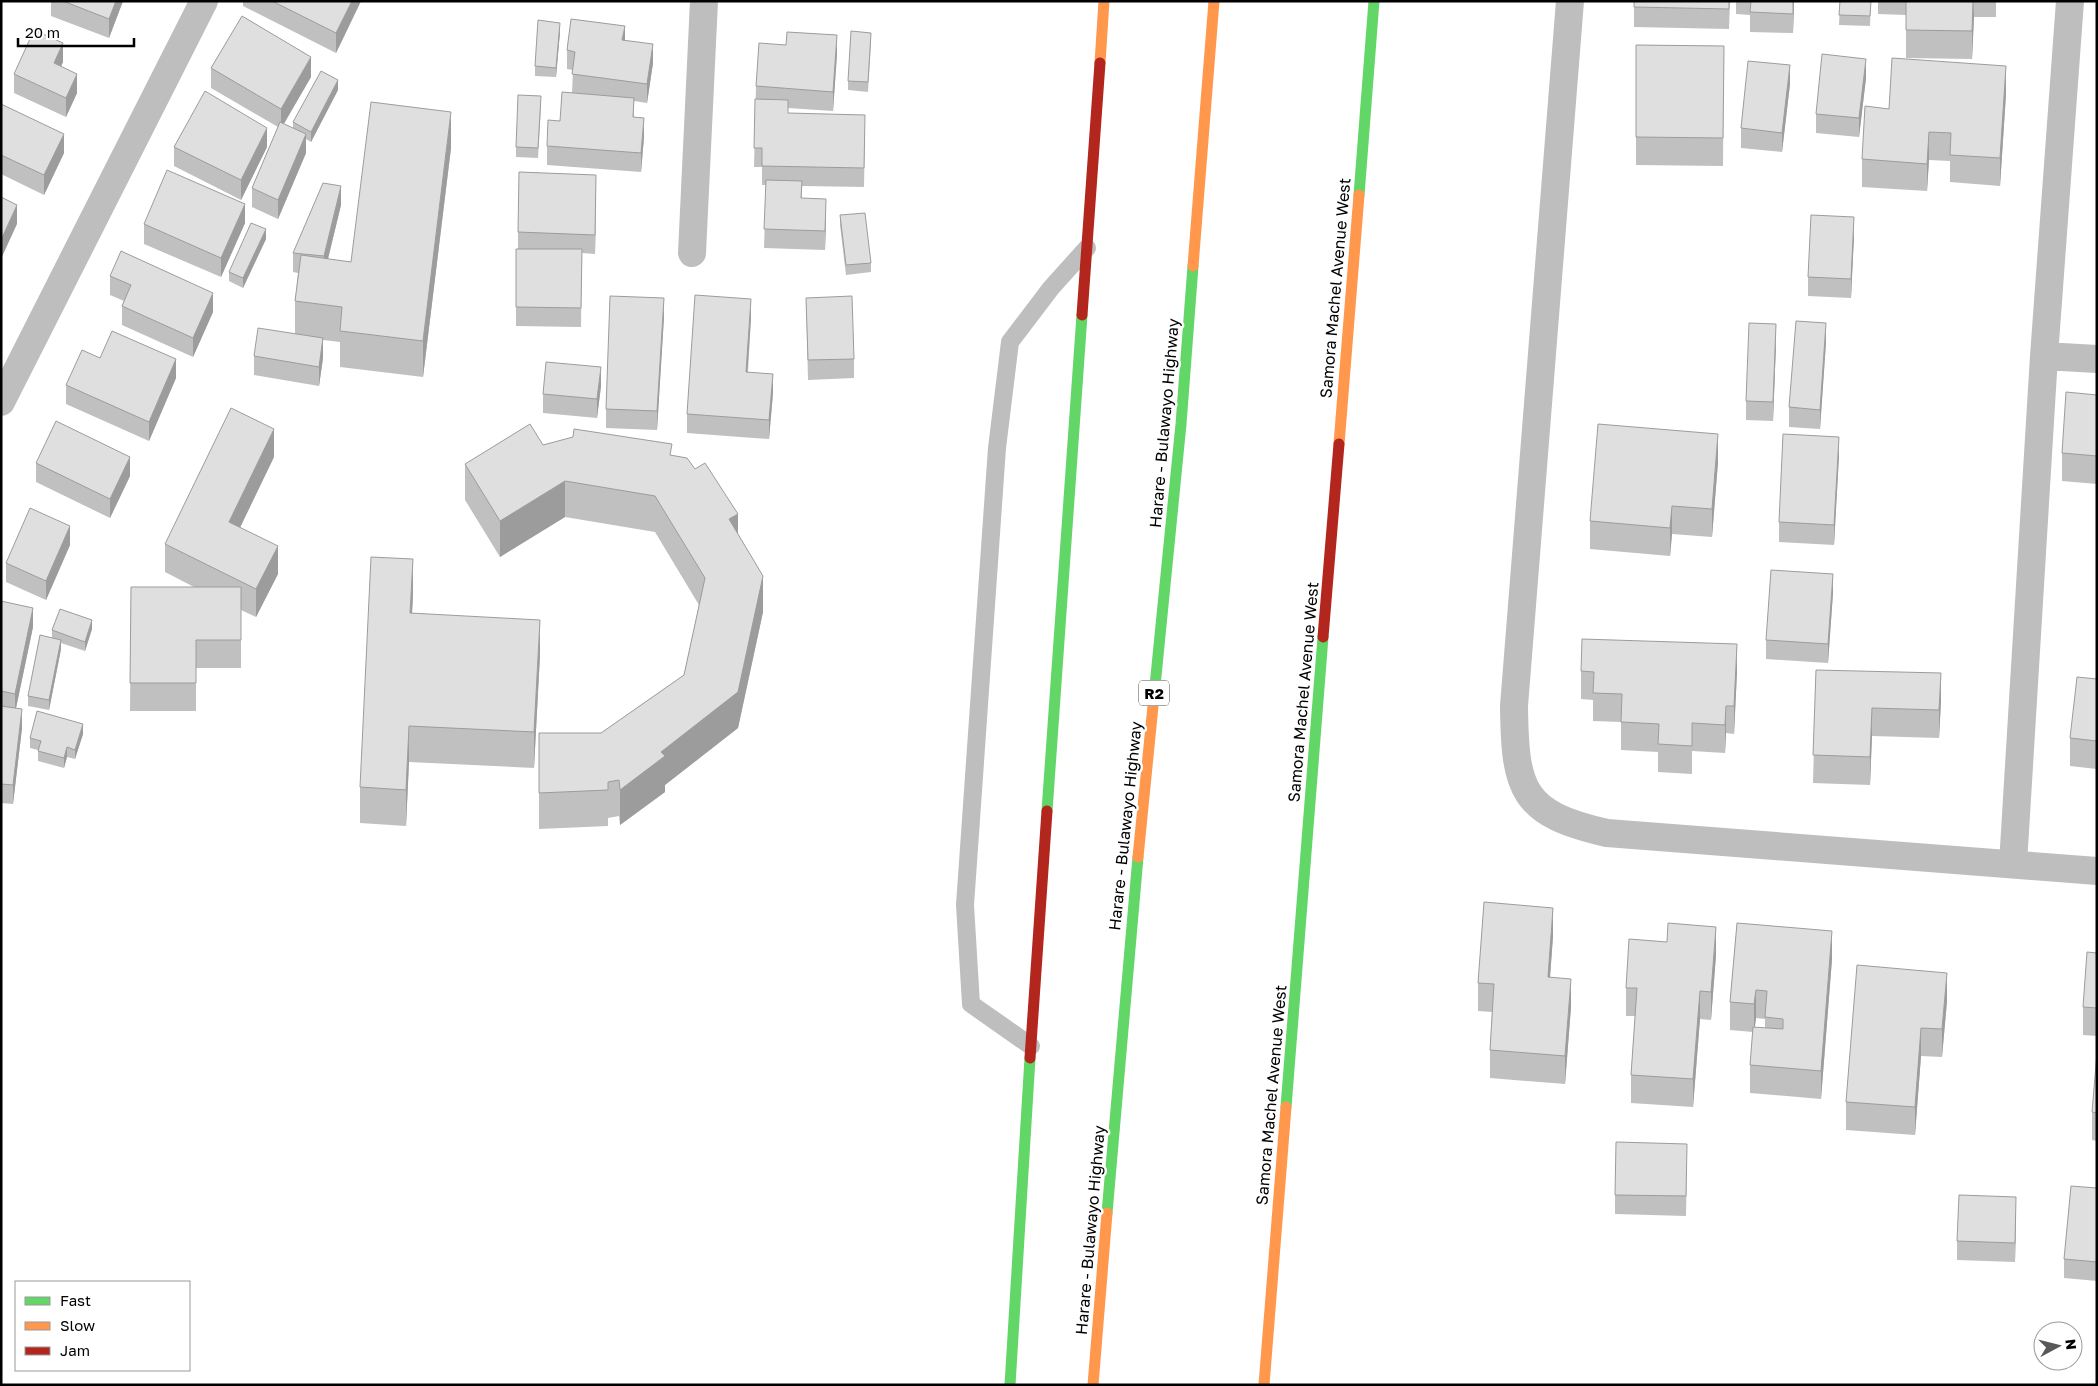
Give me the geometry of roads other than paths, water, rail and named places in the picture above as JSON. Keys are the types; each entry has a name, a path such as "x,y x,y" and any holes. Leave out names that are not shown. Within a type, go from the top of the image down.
{"main road":[{"path":"1010,1385 1031,1046 1104,1"},
{"name":"Harare - Bulawayo Highway","path":"1093,1385 1133,906 1181,424 1214,1"},
{"name":"Samora Machel Avenue West","path":"1264,1385 1374,1"}],"street":[{"path":"1,402 204,1"},
{"path":"692,253 704,1"},
{"path":"1570,1 1514,706 1514,744 1521,782 1537,806 1558,818 1580,827 1607,833 2097,871"},
{"path":"2013,864 2044,356 2070,1"},
{"path":"2044,356 2097,359"}],"lane":[{"path":"1031,1046 971,1004 965,905 997,448 1010,342 1051,288 1087,248"}]}
